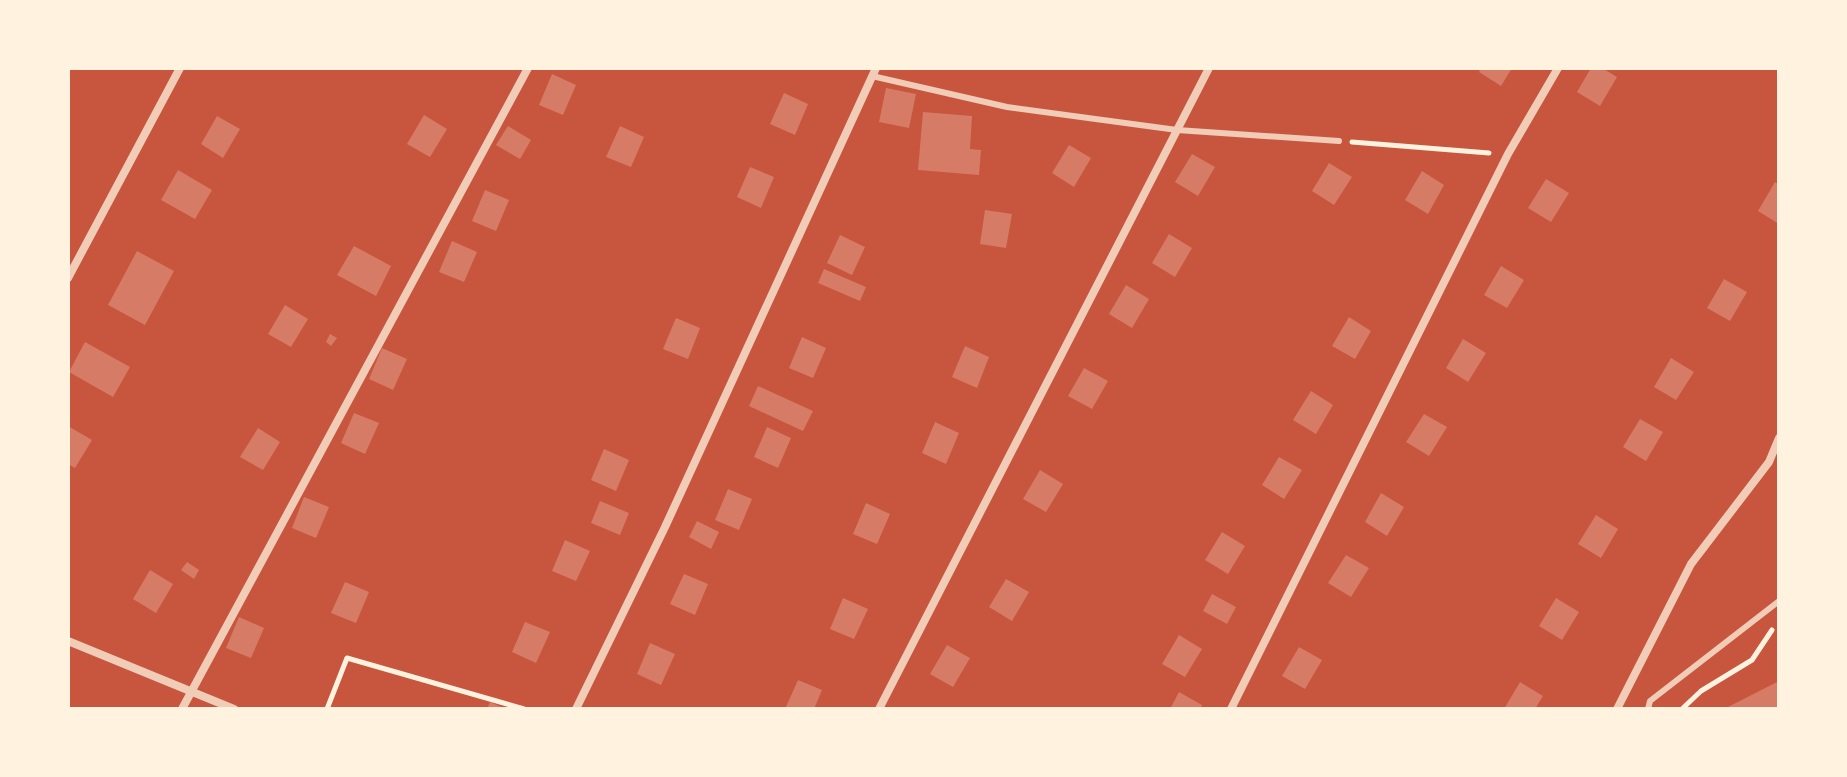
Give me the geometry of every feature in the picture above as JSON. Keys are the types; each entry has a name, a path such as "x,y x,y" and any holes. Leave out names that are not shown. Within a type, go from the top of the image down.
{"street":[{"path":"68,278 180,68"},
{"path":"182,709 528,68"},
{"path":"879,709 1209,68"},
{"path":"1231,709 1508,154 1558,68"},
{"path":"576,709 665,527 874,72"},
{"path":"1617,709 1691,564 1769,462 1779,438"},
{"path":"68,641 234,709"}],"lane":[{"path":"874,72 1007,107 1177,130 1339,141"},
{"path":"1648,709 1650,701 1779,601"}],"path":[{"path":"1339,141 1508,154"},
{"path":"1682,709 1701,691 1752,660 1779,619"},
{"path":"327,709 347,658 524,709"}],"building":[{"path":"1481,68 1512,68 1501,86 1479,72"},
{"path":"1591,68 1602,68 1617,77 1600,106 1577,92"},
{"path":"552,74 576,85 563,115 539,105"},
{"path":"886,88 916,94 909,128 879,122"},
{"path":"784,93 808,104 795,135 770,124"},
{"path":"923,112 972,116 970,149 981,150 979,175 918,170"},
{"path":"424,115 447,129 430,157 407,144"},
{"path":"217,116 240,129 223,158 201,144"},
{"path":"508,126 531,140 520,159 496,145"},
{"path":"620,126 644,137 631,167 606,157"},
{"path":"1069,145 1091,158 1074,187 1052,173"},
{"path":"1192,154 1215,167 1198,196 1175,182"},
{"path":"1329,163 1352,177 1334,205 1312,191"},
{"path":"750,167 774,177 761,208 737,197"},
{"path":"178,170 212,190 195,219 161,200"},
{"path":"1422,171 1444,185 1428,214 1405,200"},
{"path":"1546,179 1569,193 1551,222 1528,208"},
{"path":"1775,182 1779,185 1779,224 1758,211"},
{"path":"485,190 509,200 496,231 472,221"},
{"path":"985,210 1012,214 1006,248 980,244"},
{"path":"1169,234 1192,248 1175,277 1152,263"},
{"path":"840,235 865,247 852,275 827,263"},
{"path":"452,241 477,252 464,282 439,272"},
{"path":"354,246 391,266 376,296 337,275"},
{"path":"137,251 174,271 145,325 108,305"},
{"path":"1501,266 1524,280 1507,308 1484,295"},
{"path":"824,269 866,287 860,301 818,283"},
{"path":"1724,279 1747,292 1730,321 1707,308"},
{"path":"1126,285 1149,299 1132,328 1109,314"},
{"path":"285,305 308,319 291,347 268,334"},
{"path":"1349,317 1371,331 1355,359 1332,346"},
{"path":"676,318 700,328 688,359 663,349"},
{"path":"330,334 337,338 331,346 326,342"},
{"path":"802,337 826,348 813,378 789,368"},
{"path":"1463,339 1486,353 1468,382 1446,368"},
{"path":"85,342 130,367 113,397 69,372"},
{"path":"965,346 989,357 977,388 952,377"},
{"path":"382,348 407,359 393,390 369,379"},
{"path":"1671,358 1694,372 1676,400 1654,387"},
{"path":"1084,368 1108,381 1092,409 1068,396"},
{"path":"758,386 813,411 803,431 749,406"},
{"path":"1311,391 1333,405 1316,434 1293,420"},
{"path":"354,413 379,423 365,454 341,443"},
{"path":"1424,414 1447,427 1429,456 1406,442"},
{"path":"1640,419 1663,432 1646,461 1623,447"},
{"path":"935,422 959,433 946,464 922,453"},
{"path":"68,426 92,440 75,468 68,464"},
{"path":"767,427 791,438 778,468 754,457"},
{"path":"258,428 280,442 263,470 240,457"},
{"path":"604,449 629,460 616,491 591,480"},
{"path":"1279,457 1302,470 1284,499 1262,485"},
{"path":"1040,470 1063,484 1046,512 1023,499"},
{"path":"728,489 752,499 739,530 715,520"},
{"path":"1381,493 1404,507 1387,536 1365,522"},
{"path":"304,497 329,507 316,538 292,528"},
{"path":"600,501 629,513 620,535 591,523"},
{"path":"866,503 890,514 877,544 853,534"},
{"path":"1596,515 1618,529 1601,558 1578,544"},
{"path":"697,521 719,532 711,549 689,537"},
{"path":"1222,532 1245,546 1228,574 1205,560"},
{"path":"565,540 590,551 576,581 552,571"},
{"path":"1346,555 1369,568 1351,597 1328,583"},
{"path":"187,562 199,570 194,579 181,570"},
{"path":"150,570 173,584 156,613 133,599"},
{"path":"684,574 708,584 695,615 670,604"},
{"path":"1006,579 1029,592 1012,621 989,607"},
{"path":"345,582 369,592 356,623 331,613"},
{"path":"1212,594 1236,607 1227,624 1203,611"},
{"path":"843,598 868,609 854,639 830,629"},
{"path":"1556,598 1579,612 1562,640 1539,626"},
{"path":"239,617 264,628 251,658 226,648"},
{"path":"525,622 550,632 536,663 512,652"},
{"path":"1179,635 1202,649 1185,677 1162,664"},
{"path":"650,643 675,654 661,685 637,674"},
{"path":"947,645 970,658 953,687 930,674"},
{"path":"1299,647 1322,660 1305,689 1282,676"},
{"path":"798,680 822,690 814,709 785,709"},
{"path":"1779,681 1779,709 1724,709"},
{"path":"1520,682 1543,696 1535,709 1504,709"},
{"path":"1179,692 1202,705 1200,709 1170,709"},
{"path":"490,702 506,709 487,709"}]}
